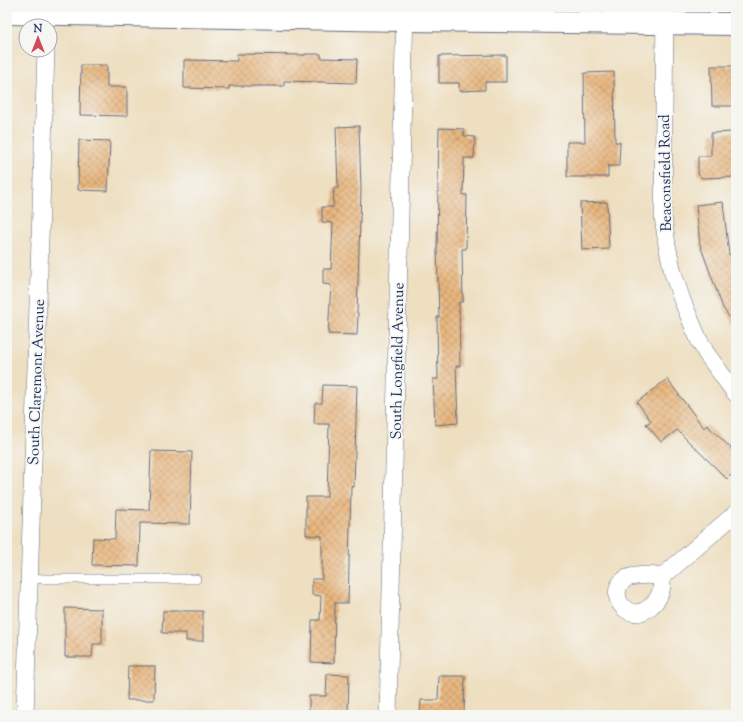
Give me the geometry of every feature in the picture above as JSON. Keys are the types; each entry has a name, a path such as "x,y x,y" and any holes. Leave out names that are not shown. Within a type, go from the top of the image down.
{"street":[{"path":"7,13 47,16 405,14 665,15 736,24"},
{"name":"South Longfield Avenue","path":"388,715 405,14"},
{"name":"Beaconsfield Road","path":"665,15 663,216 667,245 673,273 682,300 699,340 706,353 736,394"},
{"name":"South Claremont Avenue","path":"25,715 46,58"},
{"path":"662,577 736,513"}],"lane":[{"path":"30,578 196,579"}],"building":[{"path":"237,54 321,54 321,58 357,59 356,83 284,81 284,86 229,86 229,89 184,88 184,60 237,61"},
{"path":"506,55 506,82 485,82 485,90 459,91 459,83 439,83 439,56"},
{"path":"81,65 107,65 107,87 127,87 127,116 80,115"},
{"path":"711,66 736,66 736,106 712,106"},
{"path":"614,72 615,142 620,142 619,166 608,166 608,177 567,177 567,142 585,142 584,73"},
{"path":"359,126 361,190 357,335 328,334 331,285 323,284 323,269 331,269 333,223 322,222 322,207 333,207 334,188 338,188 336,127"},
{"path":"439,128 464,129 464,136 475,137 474,158 464,158 463,195 467,195 466,249 462,249 463,302 459,302 460,366 456,366 458,423 435,425 433,379 438,379 437,317 439,317 437,249"},
{"path":"734,132 735,177 702,178 698,174 698,156 711,156 711,133"},
{"path":"79,140 110,141 108,191 78,190"},
{"path":"607,202 609,249 582,250 580,203"},
{"path":"723,202 729,255 733,253 736,261 736,327 723,308 700,245 696,205"},
{"path":"667,379 704,428 707,425 736,453 736,470 727,479 677,430 661,442 646,424 651,421 637,402"},
{"path":"323,385 357,386 354,487 351,486 348,603 335,603 334,663 311,662 312,620 320,620 321,596 312,595 312,579 322,579 322,536 306,535 306,497 327,497 329,424 314,424 315,403 322,403"},
{"path":"151,451 192,452 190,524 140,523 139,566 92,565 93,538 115,539 116,509 149,510"},
{"path":"65,608 102,609 102,644 93,644 92,657 65,657"},
{"path":"163,611 203,611 203,641 186,641 186,633 162,633"},
{"path":"128,666 155,666 154,700 127,700"},
{"path":"327,674 349,675 348,715 309,715 309,696 326,696"},
{"path":"439,676 465,676 464,715 420,715 421,700 438,700"}]}
